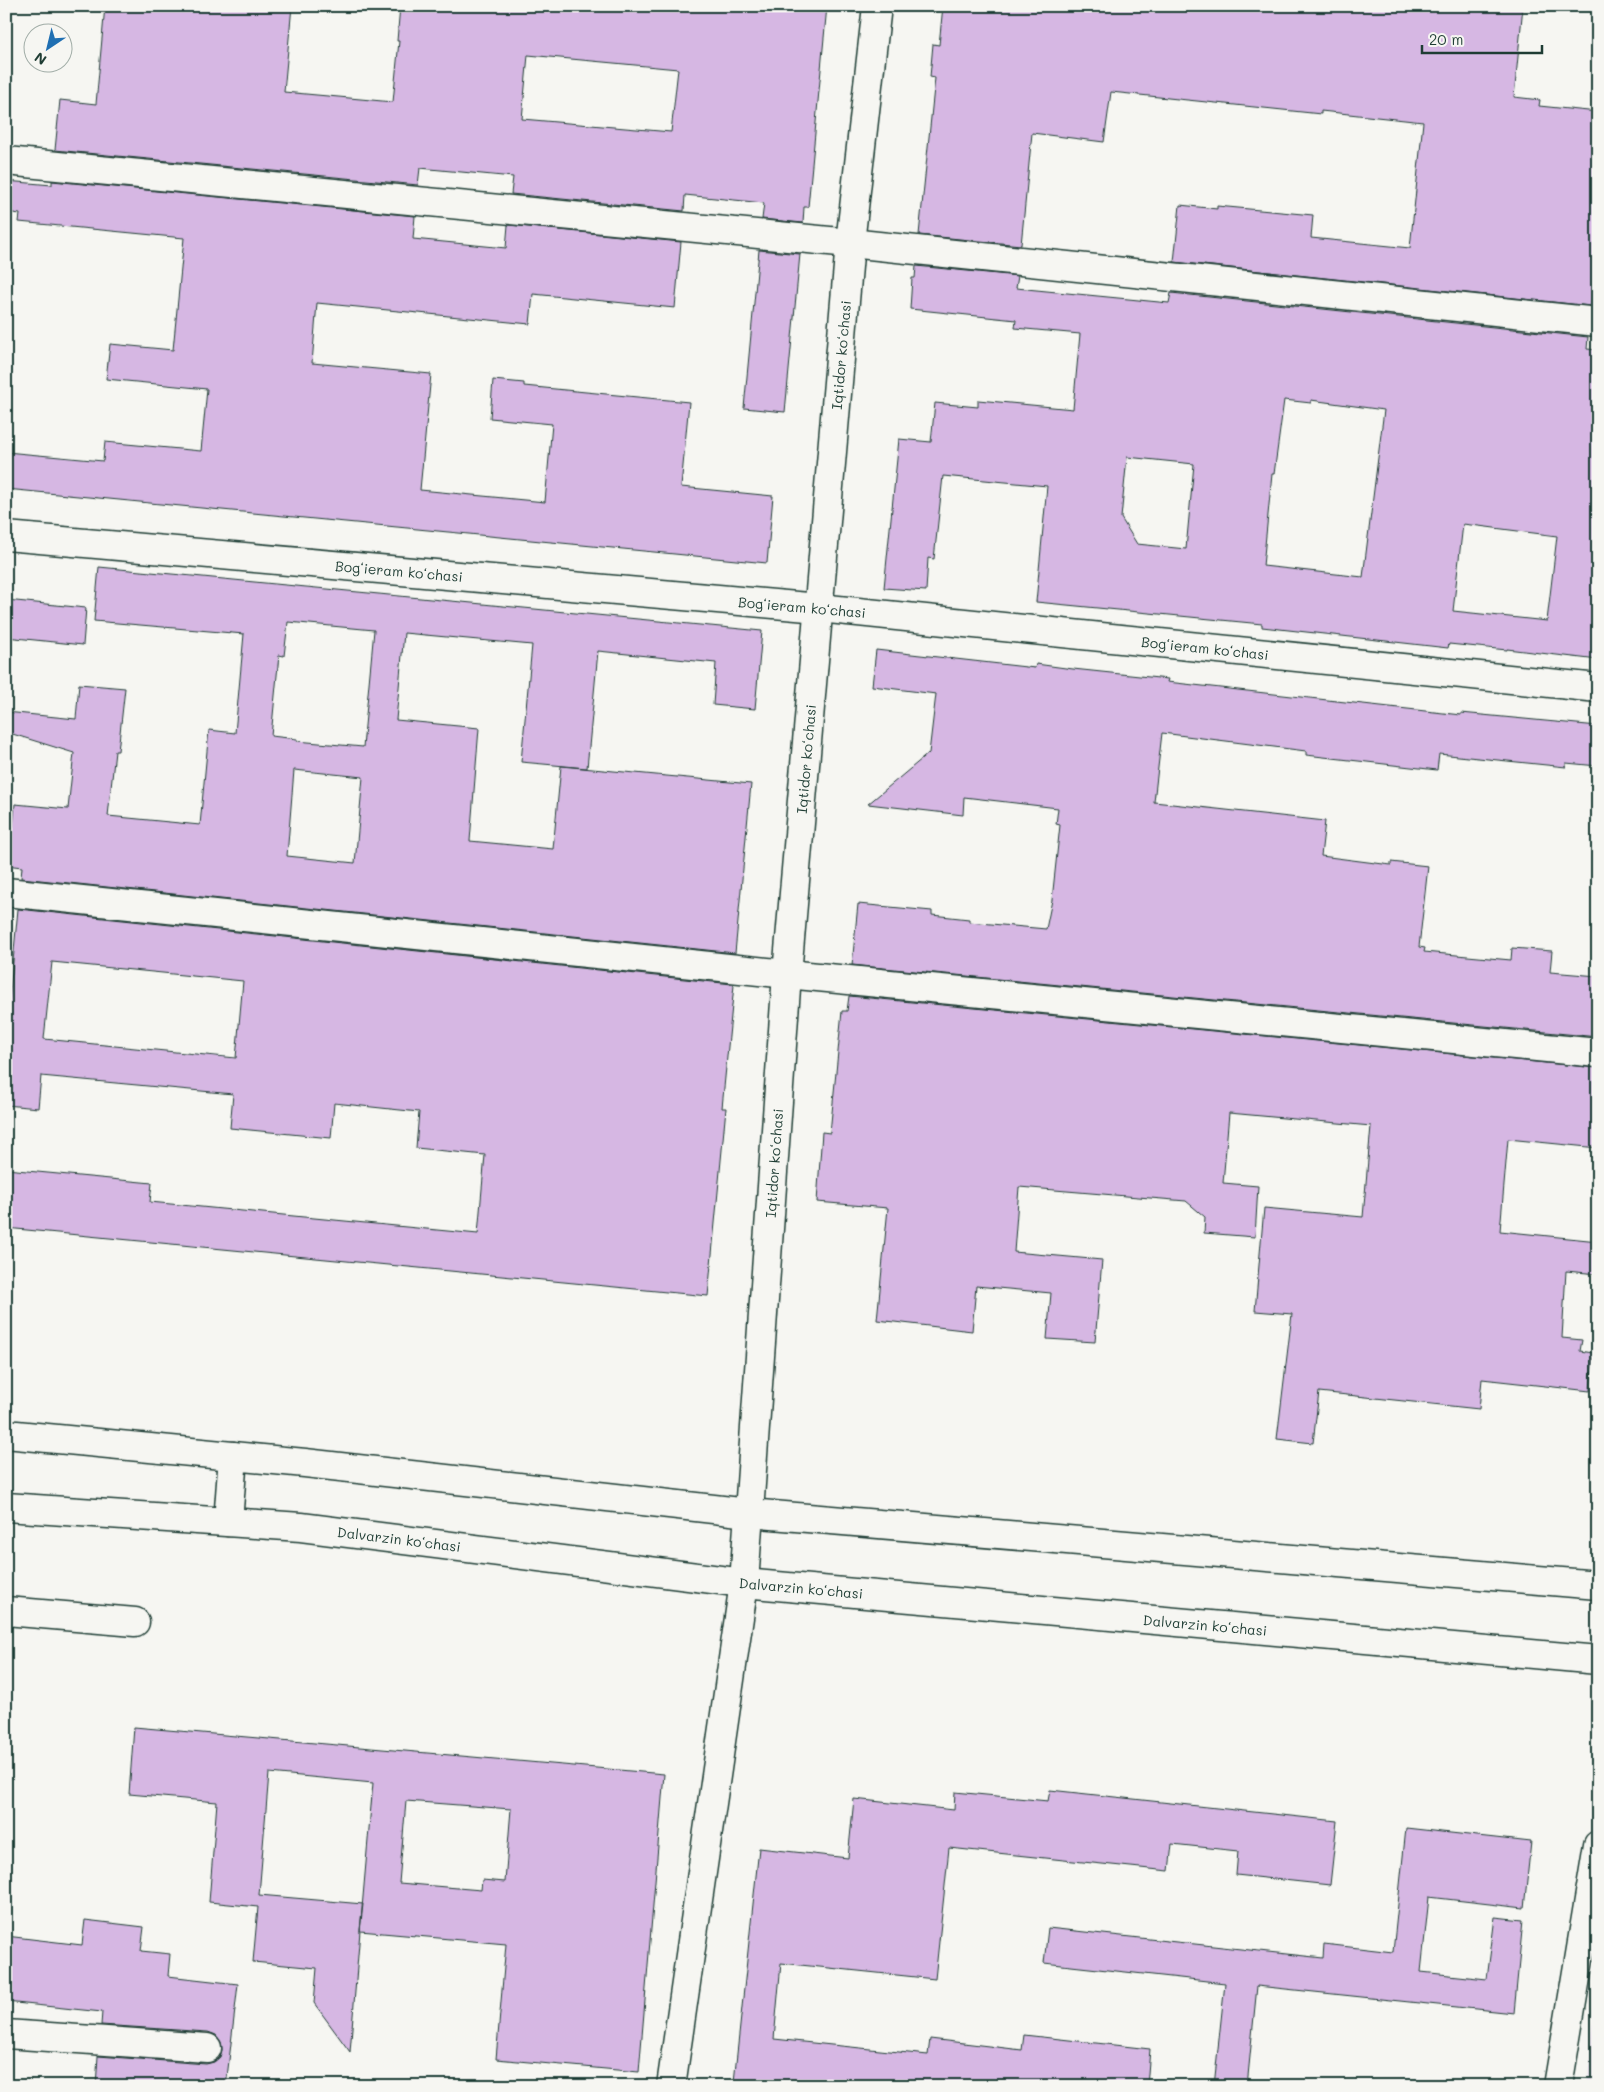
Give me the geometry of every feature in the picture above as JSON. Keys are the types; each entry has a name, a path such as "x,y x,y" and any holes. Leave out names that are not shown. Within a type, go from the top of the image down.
{"street":[{"name":"Iqtidor koʻchasi","path":"670,2086 744,1583 787,974 850,242 877,6"},
{"path":"6,161 850,242 1598,322"},
{"name":"Bogʻieram koʻchasi","path":"6,536 819,608 1598,688"},
{"path":"6,892 787,974 1598,1053"},
{"path":"6,1434 234,1456 749,1513 1598,1584"},
{"path":"228,1522 234,1456"},
{"name":"Dalvarzin koʻchasi","path":"6,1508 301,1527 744,1583 1598,1660"},
{"path":"6,1611 136,1622"},
{"path":"1558,2086 1598,1845"},
{"path":"6,2034 207,2048"}],"shaded area":[{"path":"1598,1982 1598,2086 1587,2086"}],"building":[{"path":"105,6 292,6 284,92 393,102 399,41 397,41 400,6 827,6 808,207 804,207 803,223 762,219 764,203 685,195 684,211 511,194 513,177 420,168 418,185 55,150 60,100 96,104","holes":["528,55 678,69 671,132 522,119"]},
{"path":"943,6 1523,6 1514,97 1540,100 1539,106 1598,112 1598,227 1591,306 1174,262 1180,205 1217,209 1217,206 1313,215 1311,238 1410,248 1423,122 1321,111 1321,114 1111,92 1104,142 1032,133 1021,245 919,235 935,78 930,77 933,44 939,45"},
{"path":"6,181 52,185 52,181 415,216 413,239 506,248 508,225 681,242 675,308 533,294 530,324 317,303 312,363 431,374 420,490 545,502 552,424 490,418 493,380 524,383 524,386 689,402 681,487 773,496 767,563 6,489 6,452 103,461 105,442 201,451 207,389 106,379 110,344 173,350 184,238 19,222 20,214 6,212"},
{"path":"759,250 800,254 785,412 744,408"},
{"path":"916,266 1018,276 1016,288 1169,303 1171,293 1588,337 1587,349 1598,350 1598,660 1449,644 1448,648 1262,627 1262,624 1036,602 1047,486 943,476 934,559 928,558 926,591 884,588 899,439 931,442 935,403 978,407 978,400 1073,409 1080,334 1015,328 1016,320 910,309 912,278 915,278","holes":["1284,400 1311,403 1311,400 1384,410 1363,577 1263,566 1272,474 1274,474","1127,457 1194,464 1186,549 1137,544 1121,518","1463,524 1557,536 1547,621 1453,611"]},
{"path":"99,567 762,631 755,709 713,705 716,663 598,651 587,768 521,762 532,645 404,633 396,720 479,728 470,841 553,849 561,766 751,784 735,953 21,878 22,867 6,865 6,828 13,828 15,804 68,809 74,753 6,732 6,712 76,719 79,684 125,688 118,751 115,751 108,816 200,825 209,730 235,733 244,634 94,621","holes":["288,622 374,630 363,747 297,741 297,739 271,736 279,655 284,656","294,770 363,777 355,863 287,856"]},
{"path":"6,600 86,608 83,645 6,637"},
{"path":"876,650 1035,668 1036,664 1168,679 1167,682 1461,715 1461,713 1598,726 1598,766 1566,763 1566,767 1439,754 1437,770 1306,755 1306,751 1162,733 1154,802 1325,821 1321,856 1391,865 1391,862 1428,866 1419,947 1425,948 1424,952 1511,960 1512,948 1552,951 1550,972 1598,976 1598,1037 852,965 858,904 932,911 932,915 969,919 969,922 1046,929 1052,900 1060,825 1056,824 1058,808 964,797 963,815 868,804 929,753 936,694 872,686"},
{"path":"18,909 732,984 734,985 722,1108 726,1108 708,1296 6,1228 6,1169 152,1183 150,1202 478,1234 485,1155 416,1148 419,1112 334,1103 331,1138 230,1128 233,1094 41,1076 38,1108 6,1105 6,1034","holes":["52,962 243,981 236,1058 44,1039"]},
{"path":"849,996 1598,1068 1598,1148 1508,1139 1500,1231 1598,1241 1598,1274 1566,1271 1562,1338 1582,1340 1580,1351 1593,1353 1590,1391 1482,1379 1479,1409 1319,1392 1313,1443 1277,1439 1292,1314 1255,1311 1264,1208 1363,1217 1371,1126 1229,1113 1223,1183 1258,1186 1255,1237 1204,1233 1205,1217 1186,1201 1019,1187 1014,1252 1102,1260 1095,1342 1047,1339 1051,1293 976,1286 972,1331 877,1320 888,1208 817,1202 822,1132 830,1133 842,1011 847,1011"},
{"path":"134,1727 664,1774 639,2072 496,2059 506,1944 360,1931 350,2052 314,2003 317,1968 253,1962 258,1907 209,1902 217,1802 129,1794","holes":["269,1773 373,1783 362,1904 259,1895","406,1801 511,1809 505,1882 482,1880 481,1890 399,1883"]},
{"path":"1050,1790 1337,1821 1330,1885 1236,1875 1238,1851 1172,1844 1169,1871 949,1848 935,1979 781,1963 774,2039 928,2055 930,2039 1022,2050 1024,2035 1150,2049 1147,2086 766,2086 734,2082 759,1848 848,1858 854,1799 954,1810 955,1792 1048,1801"},
{"path":"1406,1828 1531,1842 1524,1908 1429,1897 1421,1972 1487,1979 1495,1917 1523,1920 1514,2013 1257,1986 1247,2086 1214,2086 1225,1983 1044,1963 1048,1928 1323,1958 1324,1944 1393,1952"},
{"path":"85,1920 144,1927 141,1951 170,1954 168,1976 238,1984 226,2086 96,2086 98,2056 206,2064 214,2062 220,2057 222,2050 221,2042 216,2035 208,2032 101,2025 102,2012 6,2002 6,1936 82,1945"}]}
